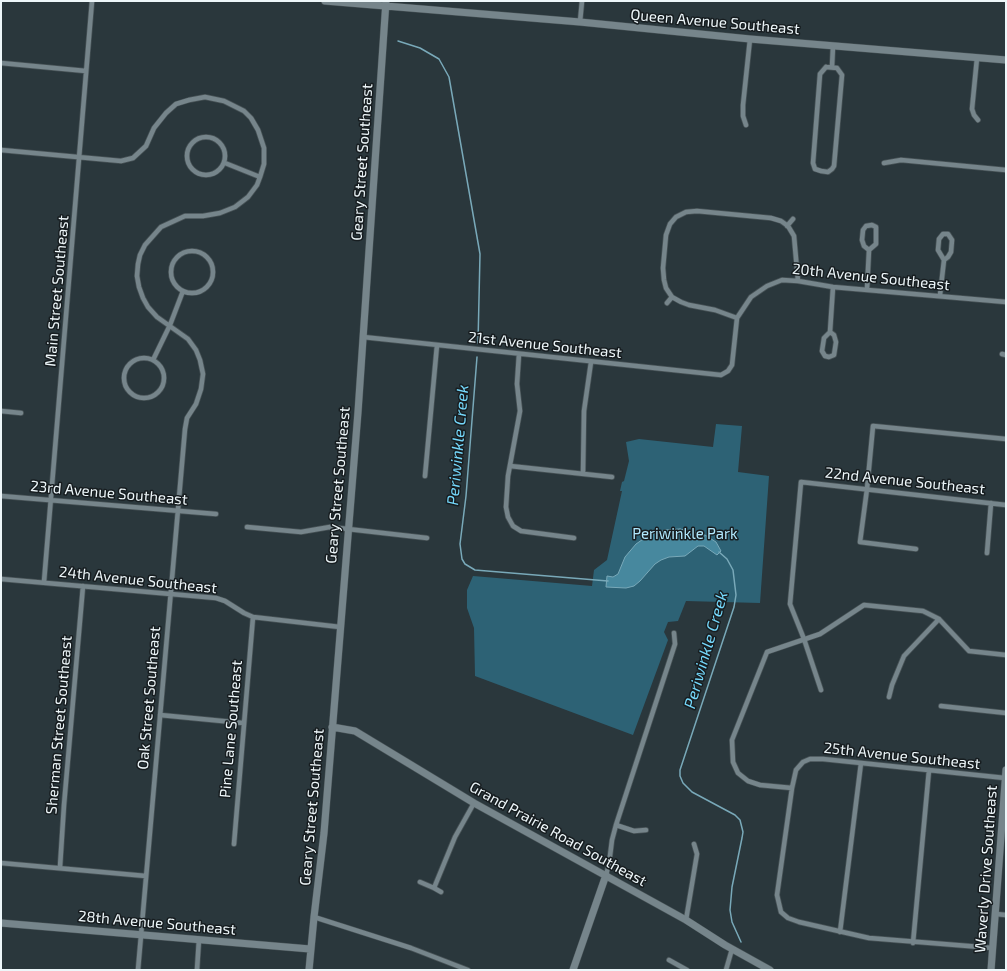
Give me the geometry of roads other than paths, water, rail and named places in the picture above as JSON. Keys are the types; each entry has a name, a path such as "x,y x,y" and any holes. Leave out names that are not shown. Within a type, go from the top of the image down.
{"main road":[{"name":"Queen Avenue Southeast","path":"325,1 386,4 750,39 1006,60"},
{"name":"Geary Street Southeast","path":"309,970 310,949 324,833 363,337 386,4"},
{"name":"Grand Prairie Road Southeast","path":"332,727 355,732 474,802 686,920 732,949 770,970"},
{"name":"Waverly Drive Southeast","path":"991,970 1006,774"},
{"path":"573,970 606,875"},
{"name":"28th Avenue Southeast","path":"1,923 310,949"}],"street":[{"name":"Main Street Southeast","path":"44,582 92,1"},
{"path":"580,22 582,1"},
{"path":"746,125 743,116 743,105 750,39"},
{"path":"832,67 833,46"},
{"path":"976,58 972,108 974,115 978,120"},
{"path":"1,63 86,71"},
{"path":"826,67 832,67 837,68 842,75 834,166 828,172 821,172 815,169 813,163 820,74 826,67"},
{"name":"Oak Street Southeast","path":"1,150 121,161 133,158 146,146 160,118 176,104 205,97 224,101 244,111 251,118 258,130 264,148 264,164 260,177 257,185 248,197 235,207 220,213 203,216 185,216 161,227 145,245 140,255 138,264 137,276 139,287 148,307 157,317 188,338 196,350 203,374 201,389 196,404 188,418 185,429 138,970"},
{"path":"209,136 214,138 224,146 226,154 225,163 220,170 212,175 199,174 189,166 186,157 188,148 193,141 201,137 209,136"},
{"path":"884,163 901,160 1006,170"},
{"path":"225,163 260,177"},
{"path":"737,318 707,308 689,305 672,297 666,288 663,268 666,235 670,224 676,217 686,212 697,210 771,218 781,221 787,226 794,236 798,281"},
{"path":"672,211 676,217"},
{"path":"787,226 794,219"},
{"path":"867,289 869,250 876,244 876,227 872,225 866,226 863,230 862,240 864,246 869,250"},
{"path":"940,296 944,260 938,250 939,239 943,234 948,234 952,240 951,252 944,260"},
{"path":"187,252 203,254 209,260 212,267 213,275 210,283 205,289 198,293 183,291 177,286 172,278 171,270 174,262 179,256 187,252"},
{"name":"20th Avenue Southeast","path":"725,374 732,365 737,318 751,297 767,286 782,280 833,287 1006,302"},
{"path":"830,332 834,335 836,342 834,355 829,357 825,356 822,351 824,338 830,332 833,287"},
{"path":"153,360 170,325 183,291"},
{"path":"666,303 672,297"},
{"name":"21st Avenue Southeast","path":"363,337 698,373 718,375 725,374"},
{"path":"425,476 437,345"},
{"path":"519,354 516,384 520,411 510,466 506,507 508,517 512,526 521,531 574,538"},
{"path":"145,358 153,360 159,365 163,372 164,379 162,387 157,393 150,397 143,398 135,396 129,391 125,384 124,376 126,369 131,363 138,359 145,358"},
{"path":"583,474 584,411 591,362"},
{"path":"1,411 21,414"},
{"path":"916,549 860,542 873,426 1006,439"},
{"path":"510,466 612,477"},
{"name":"22nd Avenue Southeast","path":"804,639 790,604 801,482 1006,505"},
{"name":"23rd Avenue Southeast","path":"1,496 216,514"},
{"path":"987,553 991,503"},
{"path":"247,527 301,532 330,527 427,538"},
{"name":"24th Avenue Southeast","path":"1,579 216,598 225,601 244,614 253,617 340,627"},
{"name":"Sherman Street Southeast","path":"60,867 83,586"},
{"path":"792,788 760,785 748,781 738,773 733,762 732,740 767,652 820,634 864,605 923,611 938,619 969,651 1006,655"},
{"name":"Pine Lane Southeast","path":"234,844 253,617"},
{"path":"889,697 892,685 904,656 938,619"},
{"path":"606,875 616,825 675,644 674,633"},
{"path":"804,639 822,690"},
{"path":"941,706 1006,713"},
{"path":"160,715 243,723"},
{"name":"25th Avenue Southeast","path":"840,932 788,918 781,912 777,895 792,788 796,770 803,762 810,759 823,759 929,770 1006,774"},
{"path":"861,763 840,932 869,938 913,943 993,948"},
{"path":"913,943 929,770"},
{"path":"434,888 455,837 474,802"},
{"path":"616,825 634,831 646,830"},
{"path":"686,920 697,854 694,844"},
{"path":"1,863 60,867 146,876"},
{"path":"420,882 440,892"},
{"path":"996,914 1006,916"},
{"path":"314,917 412,948 468,970"},
{"path":"197,970 200,939"},
{"path":"726,970 732,949"},
{"path":"669,960 687,970"}],"waterway":[{"name":"Periwinkle Creek","path":"398,41 420,48 439,59 449,77 480,254 478,343"},
{"name":"Periwinkle Creek","path":"477,357 466,496 460,544 462,559 465,564 475,570 608,581"},
{"name":"Periwinkle Creek","path":"719,552 727,559 733,570 736,595 734,607 680,770 680,776 683,783 692,792 735,815 740,820 743,832 732,887 730,910 732,922 741,942"}],"park label":[{"name":"Periwinkle Park","path":"685,534"}]}
